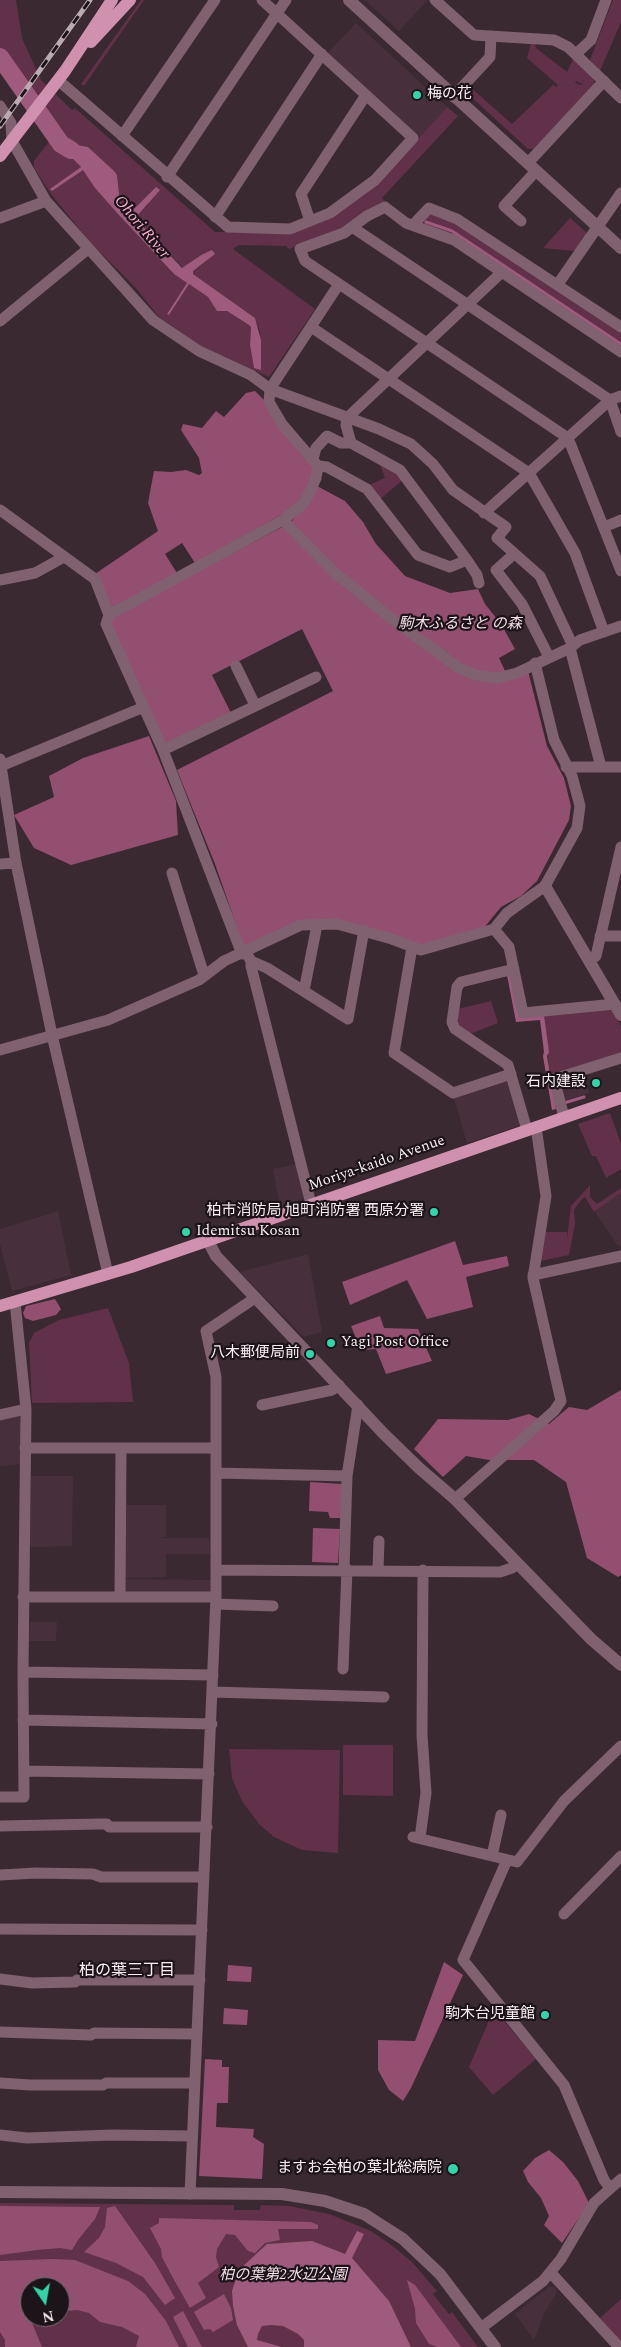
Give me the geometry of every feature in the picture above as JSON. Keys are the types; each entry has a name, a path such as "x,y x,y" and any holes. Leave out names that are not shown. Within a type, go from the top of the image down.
{"main road":[{"path":"0,156 50,91 112,0"},
{"path":"61,75 130,0"},
{"name":"Moriya-kaido Avenue","path":"0,1306 108,1274 621,1098"}],"street":[{"path":"122,136 214,0"},
{"path":"61,75 122,136 167,177 228,227 290,229 330,213 375,180 413,138 262,0"},
{"path":"167,177 286,0"},
{"path":"349,0 453,97 621,248"},
{"path":"434,0 448,4 474,34 554,40 576,54 621,98"},
{"path":"576,54 591,40 606,0"},
{"path":"453,97 490,58 491,36"},
{"path":"215,217 322,54"},
{"path":"520,221 504,206 532,167 604,80"},
{"path":"310,221 301,194 366,95"},
{"path":"0,106 11,124 12,141 46,201 88,250 154,320 198,351 251,375 270,389 378,429 410,444 433,464 453,490 506,527 497,538 540,576 571,646 601,767"},
{"path":"558,284 621,193"},
{"path":"0,218 46,201"},
{"path":"621,352 454,240 406,223 385,207 344,233 300,249 304,260 568,438 621,571"},
{"path":"413,225 429,208 457,219 558,284 621,328"},
{"path":"352,227 610,400 621,432"},
{"path":"0,321 88,250"},
{"path":"351,443 346,424 348,418 502,272"},
{"path":"340,284 270,389 269,402 282,424 316,462 368,489 418,555 450,567 467,560"},
{"path":"311,327 529,473 574,553 604,632"},
{"path":"484,512 610,400 621,396"},
{"path":"109,615 284,520 302,505 308,496 316,478 316,448 326,436 342,443 351,443 400,470 467,560 477,575 479,583"},
{"path":"0,510 95,580 109,615 106,624 163,750 250,966 311,1204"},
{"path":"284,520 334,572 392,619 459,668 476,675 497,678 517,673 571,646 621,626"},
{"path":"604,527 621,520"},
{"path":"514,554 496,570 522,604 549,657"},
{"path":"0,580 35,573 64,557"},
{"path":"0,1050 108,1020 199,980 224,961 246,955 301,925 337,924 364,930 421,950 494,930 507,913 545,886 577,828 580,806 572,776 554,740 535,663"},
{"path":"236,666 254,705"},
{"path":"163,750 316,677"},
{"path":"108,1274 52,1035 16,863 0,762 144,707"},
{"path":"566,766 621,767"},
{"path":"589,961 596,956 621,847"},
{"path":"0,864 16,863"},
{"path":"172,873 204,975"},
{"path":"494,930 509,947 523,1013 618,1009 545,886"},
{"path":"304,991 317,925"},
{"path":"246,955 348,1019 364,930"},
{"path":"600,936 621,936"},
{"path":"412,947 394,1053 453,1093 511,1074"},
{"path":"456,1499 554,1411 561,1401 532,1275 546,1196 532,1128 508,1065 455,1029 452,1022 457,987 461,982 514,968"},
{"path":"564,1117 554,1079 621,1058"},
{"path":"208,1240 216,1256 418,1468 456,1499 591,1639 621,1665"},
{"path":"532,1275 621,1256"},
{"path":"190,2194 216,1601 216,1376 206,1331 255,1298"},
{"path":"0,1796 24,1797 23,1597 26,1409 15,1302"},
{"path":"262,1405 332,1390 339,1385"},
{"path":"343,1669 347,1476 358,1406"},
{"path":"0,1415 26,1409"},
{"path":"26,1448 216,1448"},
{"path":"120,1597 121,1449"},
{"path":"216,1473 347,1476"},
{"path":"378,1570 379,1541"},
{"path":"216,1570 500,1572 512,1568 517,1563"},
{"path":"423,1570 422,1734 426,1793 416,1837 517,1862 564,1801 621,1746"},
{"path":"23,1597 120,1597 216,1601 273,1606"},
{"path":"23,1672 213,1675"},
{"path":"213,1692 384,1697"},
{"path":"23,1720 212,1724"},
{"path":"24,1771 209,1774"},
{"path":"492,1856 501,1815"},
{"path":"0,1826 107,1824 109,1827 207,1827"},
{"path":"564,1914 621,1856"},
{"path":"507,1860 463,1960 564,2085 604,2180 610,2188"},
{"path":"0,1875 36,1873 93,1874 101,1877 204,1877"},
{"path":"0,1929 202,1930"},
{"path":"0,1979 32,1983 75,1982 77,1980 200,1980"},
{"path":"0,2032 74,2035 91,2035 94,2033 197,2034"},
{"path":"0,2083 30,2086 103,2085 106,2083 195,2083"},
{"path":"0,2135 27,2138 112,2135 192,2136"},
{"path":"480,2328 533,2291 551,2273 594,2203 621,2179"},
{"path":"0,2192 282,2194 325,2201 364,2214 403,2238 423,2255 440,2274 495,2347"},
{"path":"551,2273 619,2347"}],"shaded area":[{"path":"365,0 426,0 427,1 399,31"},
{"path":"356,23 447,107 419,138 327,54"},
{"path":"584,1074 589,1093 564,1101 560,1085 563,1080"},
{"path":"503,1081 507,1082 520,1121 519,1126 467,1143 454,1098"},
{"path":"297,1164 303,1199 280,1207 273,1169"},
{"path":"621,1193 621,1246 618,1246 595,1212"},
{"path":"58,1211 71,1275 12,1291 0,1244 0,1229"},
{"path":"308,1254 322,1332 304,1337 240,1272"},
{"path":"16,1415 20,1417 22,1464 0,1466 0,1418"},
{"path":"31,1476 73,1476 72,1546 30,1547"},
{"path":"125,1505 166,1505 166,1537 154,1538 209,1538 210,1554 166,1554 166,1577 123,1578"},
{"path":"122,1579 211,1580 210,1592 122,1593"},
{"path":"30,1622 57,1622 56,1641 29,1641"},
{"path":"549,2287 554,2287 557,2292 545,2312 534,2340 515,2314"}],"green space":[{"path":"0,0 16,0 22,38 41,80 72,110 75,108 215,232 291,232 378,183 447,107 458,116 382,198 385,201 363,213 341,230 289,249 286,246 239,245 233,249 315,309 269,377 201,346 158,316 136,288 89,241 51,194 34,168 34,161 52,138 81,167 51,189 52,191 83,169 95,188 118,214 174,274 187,283 167,314 169,315 189,284 208,297 217,311 227,311 251,327 250,345 254,368 261,370 260,332 255,318 193,274 193,271 205,262 213,250 200,255 183,268 138,221 138,215 147,206 156,187 134,209 128,210 120,202 117,175 88,147 68,143 63,139 10,68 0,52"},
{"path":"141,0 144,0 84,86 81,84"},
{"path":"613,0 621,0 621,22 600,71 590,60"},
{"path":"531,43 535,44 536,48 567,72 574,57 587,71 594,79 594,86 535,149 528,149 468,94 467,88 469,86 512,124 553,85 556,87 558,85 527,58"},
{"path":"433,213 456,221 621,331 621,346 450,232 424,224 424,219"},
{"path":"570,218 588,234 576,251 543,248"},
{"path":"255,391 264,400 314,469 312,481 295,507 195,563 182,543 165,554 177,573 112,608 95,574 158,531 148,503 154,471 171,472 186,470 199,475 202,473 199,458 181,430 183,424 202,428 216,411 224,417 246,393"},
{"path":"379,461 397,473 403,480 380,499 369,485 385,478"},
{"name":"駒木ふるさと の森","path":"317,486 345,501 363,522 376,544 405,576 450,593 478,589 485,604 501,624 515,649 499,658 506,673 493,674 472,671 353,585 291,522"},
{"path":"284,526 471,677 528,671 547,746 564,778 571,806 569,820 537,881 521,896 501,907 482,930 420,945 336,920 244,947 215,864 177,770 333,691 302,629 212,675 231,713 165,747 109,623 112,617"},
{"path":"149,736 176,801 178,835 71,865 34,848 14,815 54,797 49,776 83,758"},
{"path":"491,1001 498,1023 470,1034 457,1026 458,1009"},
{"path":"607,1009 612,1011 621,1026 621,1053 550,1075 544,1015"},
{"path":"610,1113 621,1144 621,1169 606,1178 596,1156 592,1156 578,1124"},
{"path":"590,1185 590,1197 597,1204 621,1188 621,1193 594,1212 585,1197 582,1199 574,1210 575,1224 569,1255 536,1262 545,1232 567,1232 567,1239 571,1206"},
{"path":"455,1241 463,1265 507,1256 509,1266 466,1277 473,1307 427,1319 407,1280 350,1305 342,1282"},
{"path":"55,1299 61,1309 56,1315 33,1321 25,1318 23,1313 26,1306"},
{"path":"108,1308 129,1363 133,1402 32,1403 29,1343 34,1333 59,1320"},
{"path":"380,1316 384,1328 418,1329 432,1361 386,1374 376,1349 361,1350 351,1326"},
{"path":"621,1390 621,1575 618,1577 587,1558 566,1482 534,1460 489,1460 466,1456 443,1477 414,1449 438,1419 508,1420 529,1414 549,1424 569,1407 587,1410"},
{"path":"310,1482 342,1484 341,1518 330,1518 328,1512 309,1511"},
{"path":"313,1528 340,1529 338,1563 312,1562"},
{"path":"343,1745 393,1745 393,1796 343,1795"},
{"path":"229,1749 340,1750 338,1853 302,1850 274,1837 259,1824 242,1801 232,1778"},
{"path":"444,1962 463,1975 411,2088 403,2101 389,2090 378,2070 378,2040 415,2041"},
{"path":"228,1965 252,1967 251,1982 227,1981"},
{"path":"224,2008 248,2010 247,2025 223,2024"},
{"path":"494,2009 536,2059 493,2095 469,2067"},
{"path":"205,2059 222,2060 222,2067 229,2067 228,2103 217,2103 216,2127 254,2129 253,2137 264,2144 262,2179 199,2176"},
{"path":"549,2150 563,2162 578,2181 589,2203 562,2243 544,2225 549,2216 541,2198 528,2182 523,2171 535,2158"},
{"name":"柏の葉第2水辺公園","path":"0,2203 234,2205 234,2210 260,2210 261,2205 289,2206 329,2214 371,2231 412,2262 437,2291 433,2294 449,2314 452,2312 478,2347 0,2347"},
{"path":"0,2206 100,2207 95,2219 72,2250 60,2248 0,2255"},
{"path":"115,2206 155,2263 175,2298 165,2305 143,2277 116,2263 84,2252 99,2238 105,2227 107,2208"},
{"path":"159,2218 311,2222 318,2225 318,2229 278,2229 280,2240 265,2243 255,2253 248,2251 235,2235 226,2234 217,2249 216,2257 219,2267 198,2283 206,2298 190,2308 162,2257 161,2249 150,2228 159,2223"},
{"path":"75,2260 128,2281 145,2294 166,2321 179,2347 136,2347 139,2336 122,2327 100,2322 89,2313 77,2310 70,2311 70,2277 20,2277 20,2327 34,2327 42,2347 5,2347 5,2340 0,2332 0,2261"},
{"path":"407,2280 415,2285 461,2347 437,2347 429,2344 416,2323 415,2309"},
{"path":"224,2294 231,2308 233,2320 213,2332 210,2329 204,2330 194,2312"},
{"path":"621,2299 621,2342 600,2318"},
{"path":"183,2311 202,2347 188,2347 173,2317"}],"water":[{"path":"57,131 68,143 88,147 114,171 117,175 120,202 128,210 134,209 156,187 160,190 138,215 138,221 182,268 212,250 215,254 193,271 193,274 255,318 261,340 261,370 254,368 250,345 251,327 227,311 217,311 208,297 189,284 169,315 167,314 187,283 174,274 118,214 95,188 83,170 52,191 50,189 81,167 52,138"},
{"path":"507,975 511,977 519,1016 544,1015 549,1052 547,1056 556,1109 552,1110 543,1056 540,1020 516,1022"},
{"path":"357,2231 364,2234 352,2258 389,2301 411,2347 304,2347 304,2340 298,2334 283,2326 271,2325 262,2326 257,2340 282,2347 248,2347 237,2325 233,2306 232,2291 239,2270 267,2244 312,2241 345,2254"}],"waterway":[{"name":"Ohori River","path":"0,57 61,144 71,150"},
{"path":"426,222 452,231 621,344"},
{"path":"564,1103 584,1097"}],"railway":[{"path":"0,126 90,0"}],"place":[{"name":"梅の花","path":"417,95"},
{"name":"石内建設","path":"596,1083"},
{"name":"柏市消防局 旭町消防署 西原分署","path":"434,1212"},
{"name":"Idemitsu Kosan","path":"186,1232"},
{"name":"Yagi Post Office","path":"331,1343"},
{"name":"八木郵便局前","path":"310,1354"},
{"name":"駒木台児童館","path":"545,2015"},
{"name":"ますお会柏の葉北総病院","path":"453,2169"}],"district":[{"name":"柏の葉三丁目","path":"127,1972"}]}
